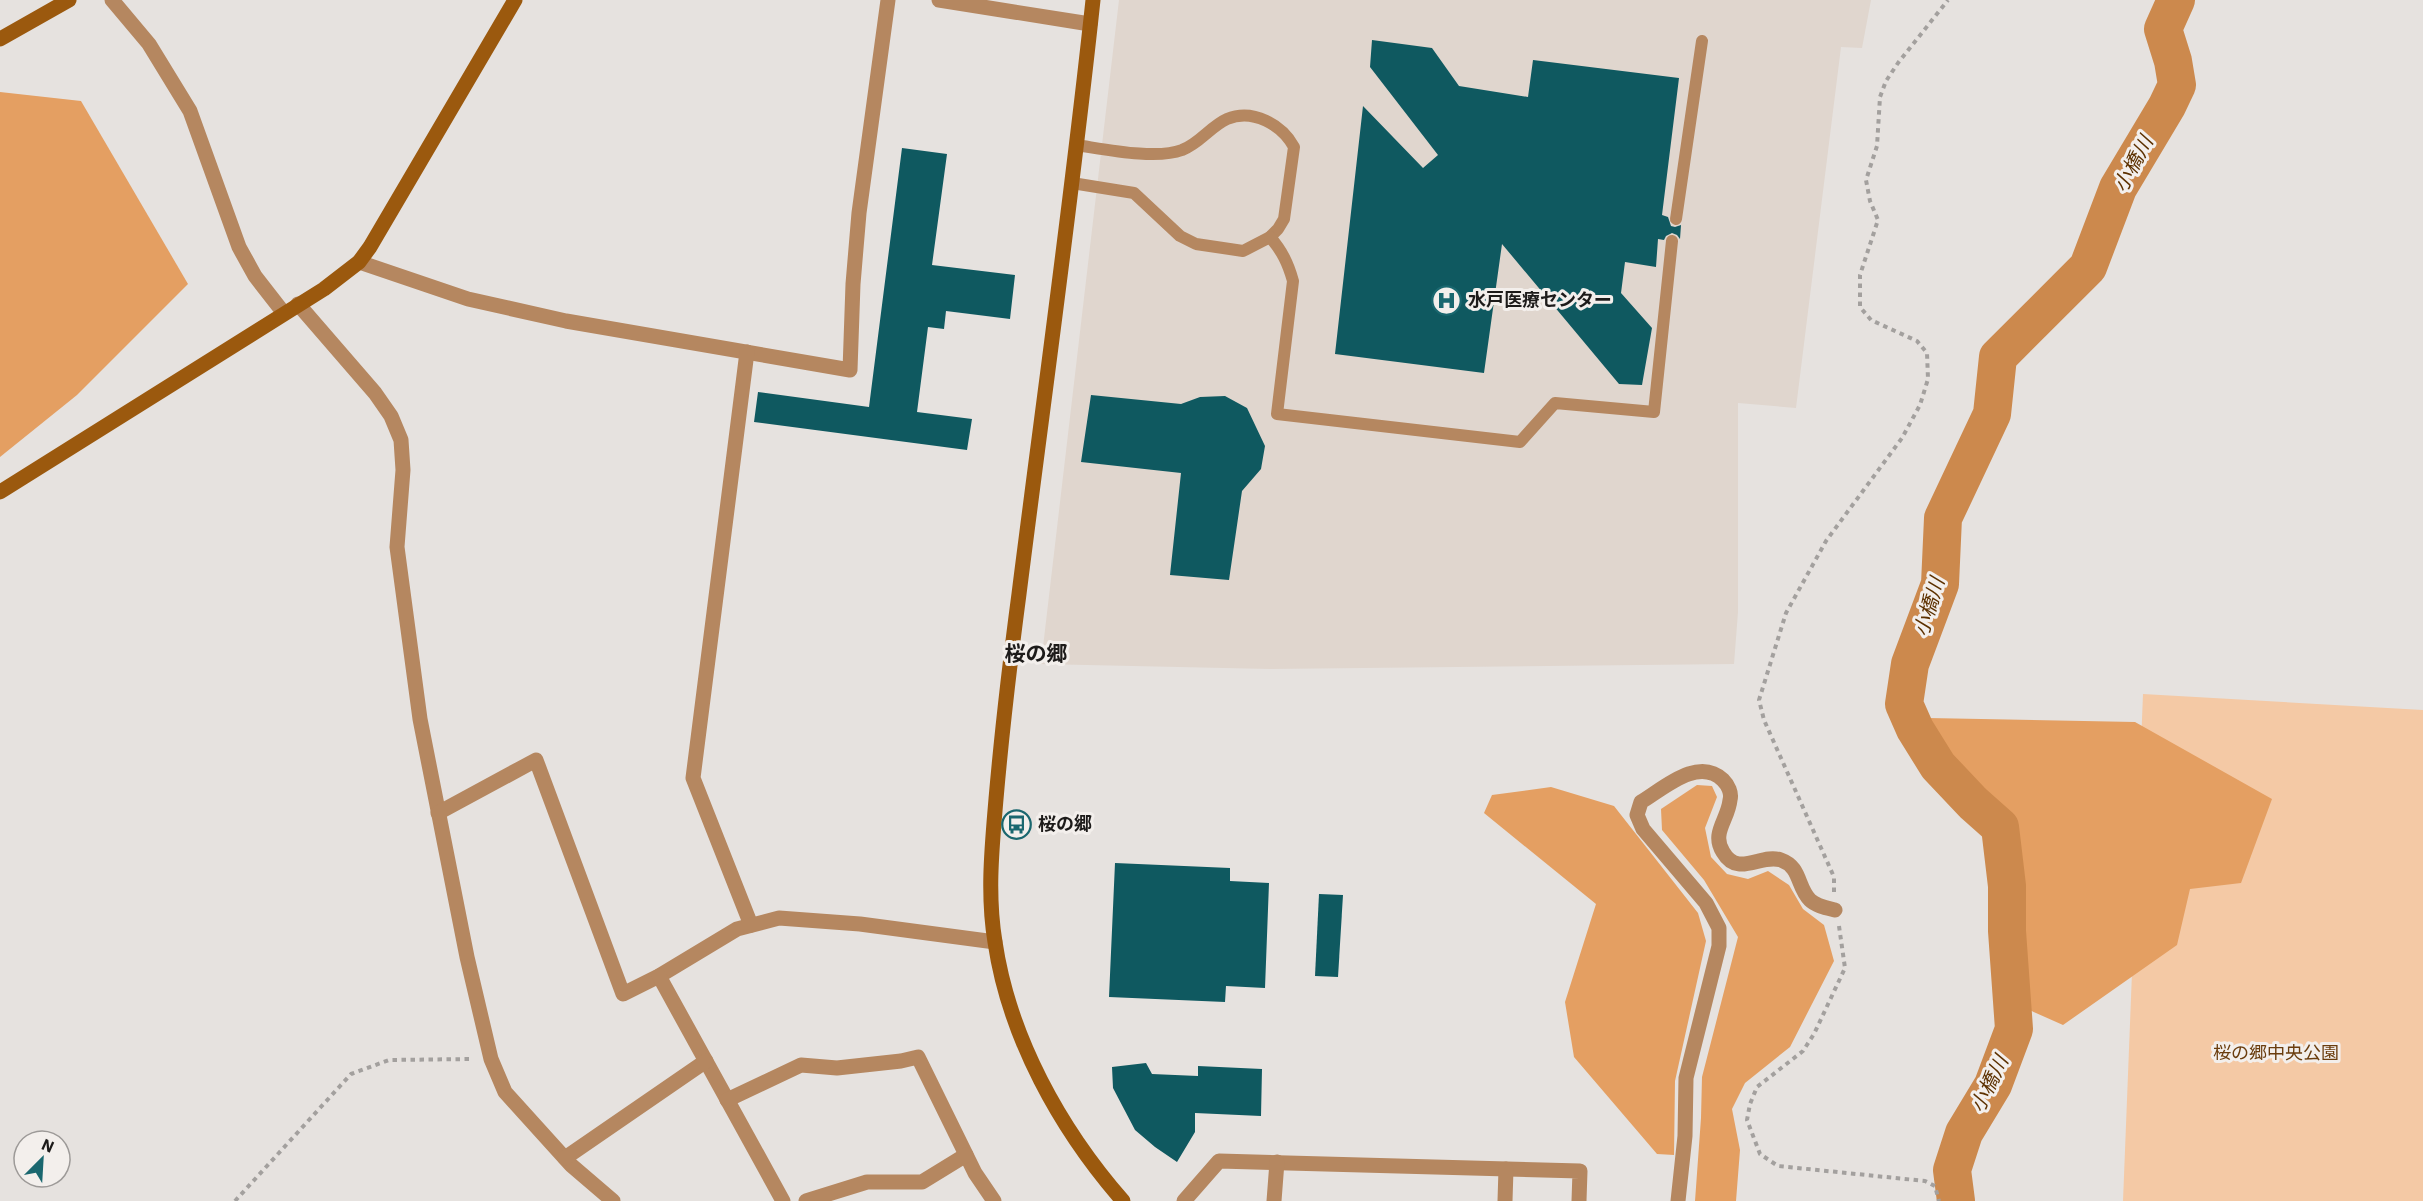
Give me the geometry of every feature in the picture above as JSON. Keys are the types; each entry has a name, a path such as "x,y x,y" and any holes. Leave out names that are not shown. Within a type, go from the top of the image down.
{"street":[{"path":"0,39 69,0"},
{"path":"112,0 148,44 190,111 239,247 255,276 283,312"},
{"path":"0,492 283,312 324,289 359,262 386,223 515,0"},
{"path":"359,262 468,299 566,321 850,370 858,225 888,0"},
{"path":"939,0 1090,24"},
{"path":"1093,0 1072,183 1003,718 991,855 990,904 1002,981 1023,1042 1051,1099 1075,1139 1124,1201"},
{"path":"298,304 375,393 391,416 401,440 403,470 397,547 420,719 491,1059 505,1092 565,1158 613,1201"},
{"path":"747,352 693,778 751,925"},
{"path":"438,813 536,760 623,994 659,976 737,929 779,918 860,924 995,942"},
{"path":"1678,1201 1685,1136 1686,1078 1719,946 1719,928 1706,903 1642,829 1637,815 1641,802 1693,772 1715,774 1725,781 1730,792 1728,809 1718,834 1719,844 1730,861 1740,865 1751,865 1768,859 1778,859 1789,863 1797,873 1810,900 1835,910"},
{"path":"659,976 783,1201"},
{"path":"728,1100 801,1065 837,1068 918,1057 975,1173 994,1201"},
{"path":"565,1158 706,1061"},
{"path":"806,1201 867,1182 922,1182 966,1155"},
{"path":"1184,1201 1219,1161 1580,1171 1579,1201"},
{"path":"1274,1201 1277,1162"},
{"path":"1505,1201 1506,1169"}],"lane":[{"path":"1676,219 1702,41"},
{"path":"1072,183 1134,193 1180,236 1196,244 1243,251 1270,237 1284,219 1294,147 1288,136 1254,116 1228,118 1182,150 1143,154 1076,146"},
{"path":"1270,237 1281,250 1293,281 1277,414 1520,442 1555,402 1654,412 1672,241"}],"path":[{"path":"1939,1201 1935,1186 1925,1181 1778,1166 1760,1154 1747,1120 1757,1087 1803,1051 1814,1034 1845,968 1835,910 1834,877 1764,720 1759,700 1786,613 1826,541 1902,438 1920,405 1928,378 1927,353 1917,341 1871,320 1860,307 1860,275 1878,220 1870,201 1866,180 1877,146 1880,97 1886,81 1898,63 1948,0"},
{"path":"235,1201 351,1074 389,1060 491,1059"}],"shaded area":[{"name":"水戸医療センター","path":"1119,0 1871,0 1862,48 1841,47 1796,408 1738,403 1738,612 1734,664 1270,669 1041,664"},
{"path":"0,92 81,101 188,284 77,395 0,457"},
{"path":"1928,718 2135,722 2272,799 2241,883 2190,889 2177,945 2063,1025 2027,1009 2011,833 1964,780"},
{"path":"1697,785 1712,786 1717,797 1705,828 1711,857 1727,874 1748,879 1768,871 1789,885 1803,909 1824,925 1834,961 1790,1047 1745,1083 1732,1109 1740,1150 1736,1201 1695,1201 1702,1077 1738,937 1704,880 1662,830 1661,809"},
{"path":"1551,787 1614,806 1698,913 1706,941 1675,1081 1674,1155 1657,1154 1574,1057 1565,1002 1596,904 1484,813 1492,795"}],"green space":[{"name":"桜の郷中央公園","path":"2143,694 2423,710 2423,1201 2123,1201"}],"building":[{"path":"1372,40 1432,48 1459,86 1528,97 1533,60 1679,78 1662,215 1668,217 1671,226 1681,225 1680,239 1672,233 1664,240 1658,239 1656,267 1625,262 1621,293 1652,328 1642,385 1619,384 1502,244 1484,373 1335,354 1363,106 1423,168 1438,155 1370,67"},
{"path":"902,148 947,154 932,265 1015,275 1010,319 946,311 944,329 928,327 917,412 972,419 967,450 754,422 758,392 869,407"},
{"path":"1091,395 1181,404 1200,397 1225,396 1247,408 1265,446 1261,469 1242,491 1229,580 1170,575 1181,473 1081,462"},
{"path":"1115,863 1230,868 1230,881 1269,883 1265,988 1226,986 1225,1002 1109,997"},
{"path":"1319,894 1343,895 1338,977 1315,976"},
{"path":"1146,1063 1152,1074 1198,1076 1198,1066 1262,1069 1261,1116 1195,1113 1195,1132 1177,1162 1135,1130 1113,1088 1112,1067"}],"waterway":[{"name":"小橋川","path":"1956,1201 1952,1170 1964,1133 1993,1085 2014,1029 2007,931 2007,886 2000,827 1973,803 1938,766 1915,729 1904,704 1910,664 1940,584 1943,518 1992,414 1998,357 2088,267 2118,188 2177,85 2173,61 2163,29 2176,0"}],"place":[{"name":"水戸医療センター","path":"1447,300"},
{"name":"桜の郷","path":"1017,824"}],"district":[{"name":"桜の郷","path":"1036,654"}]}
